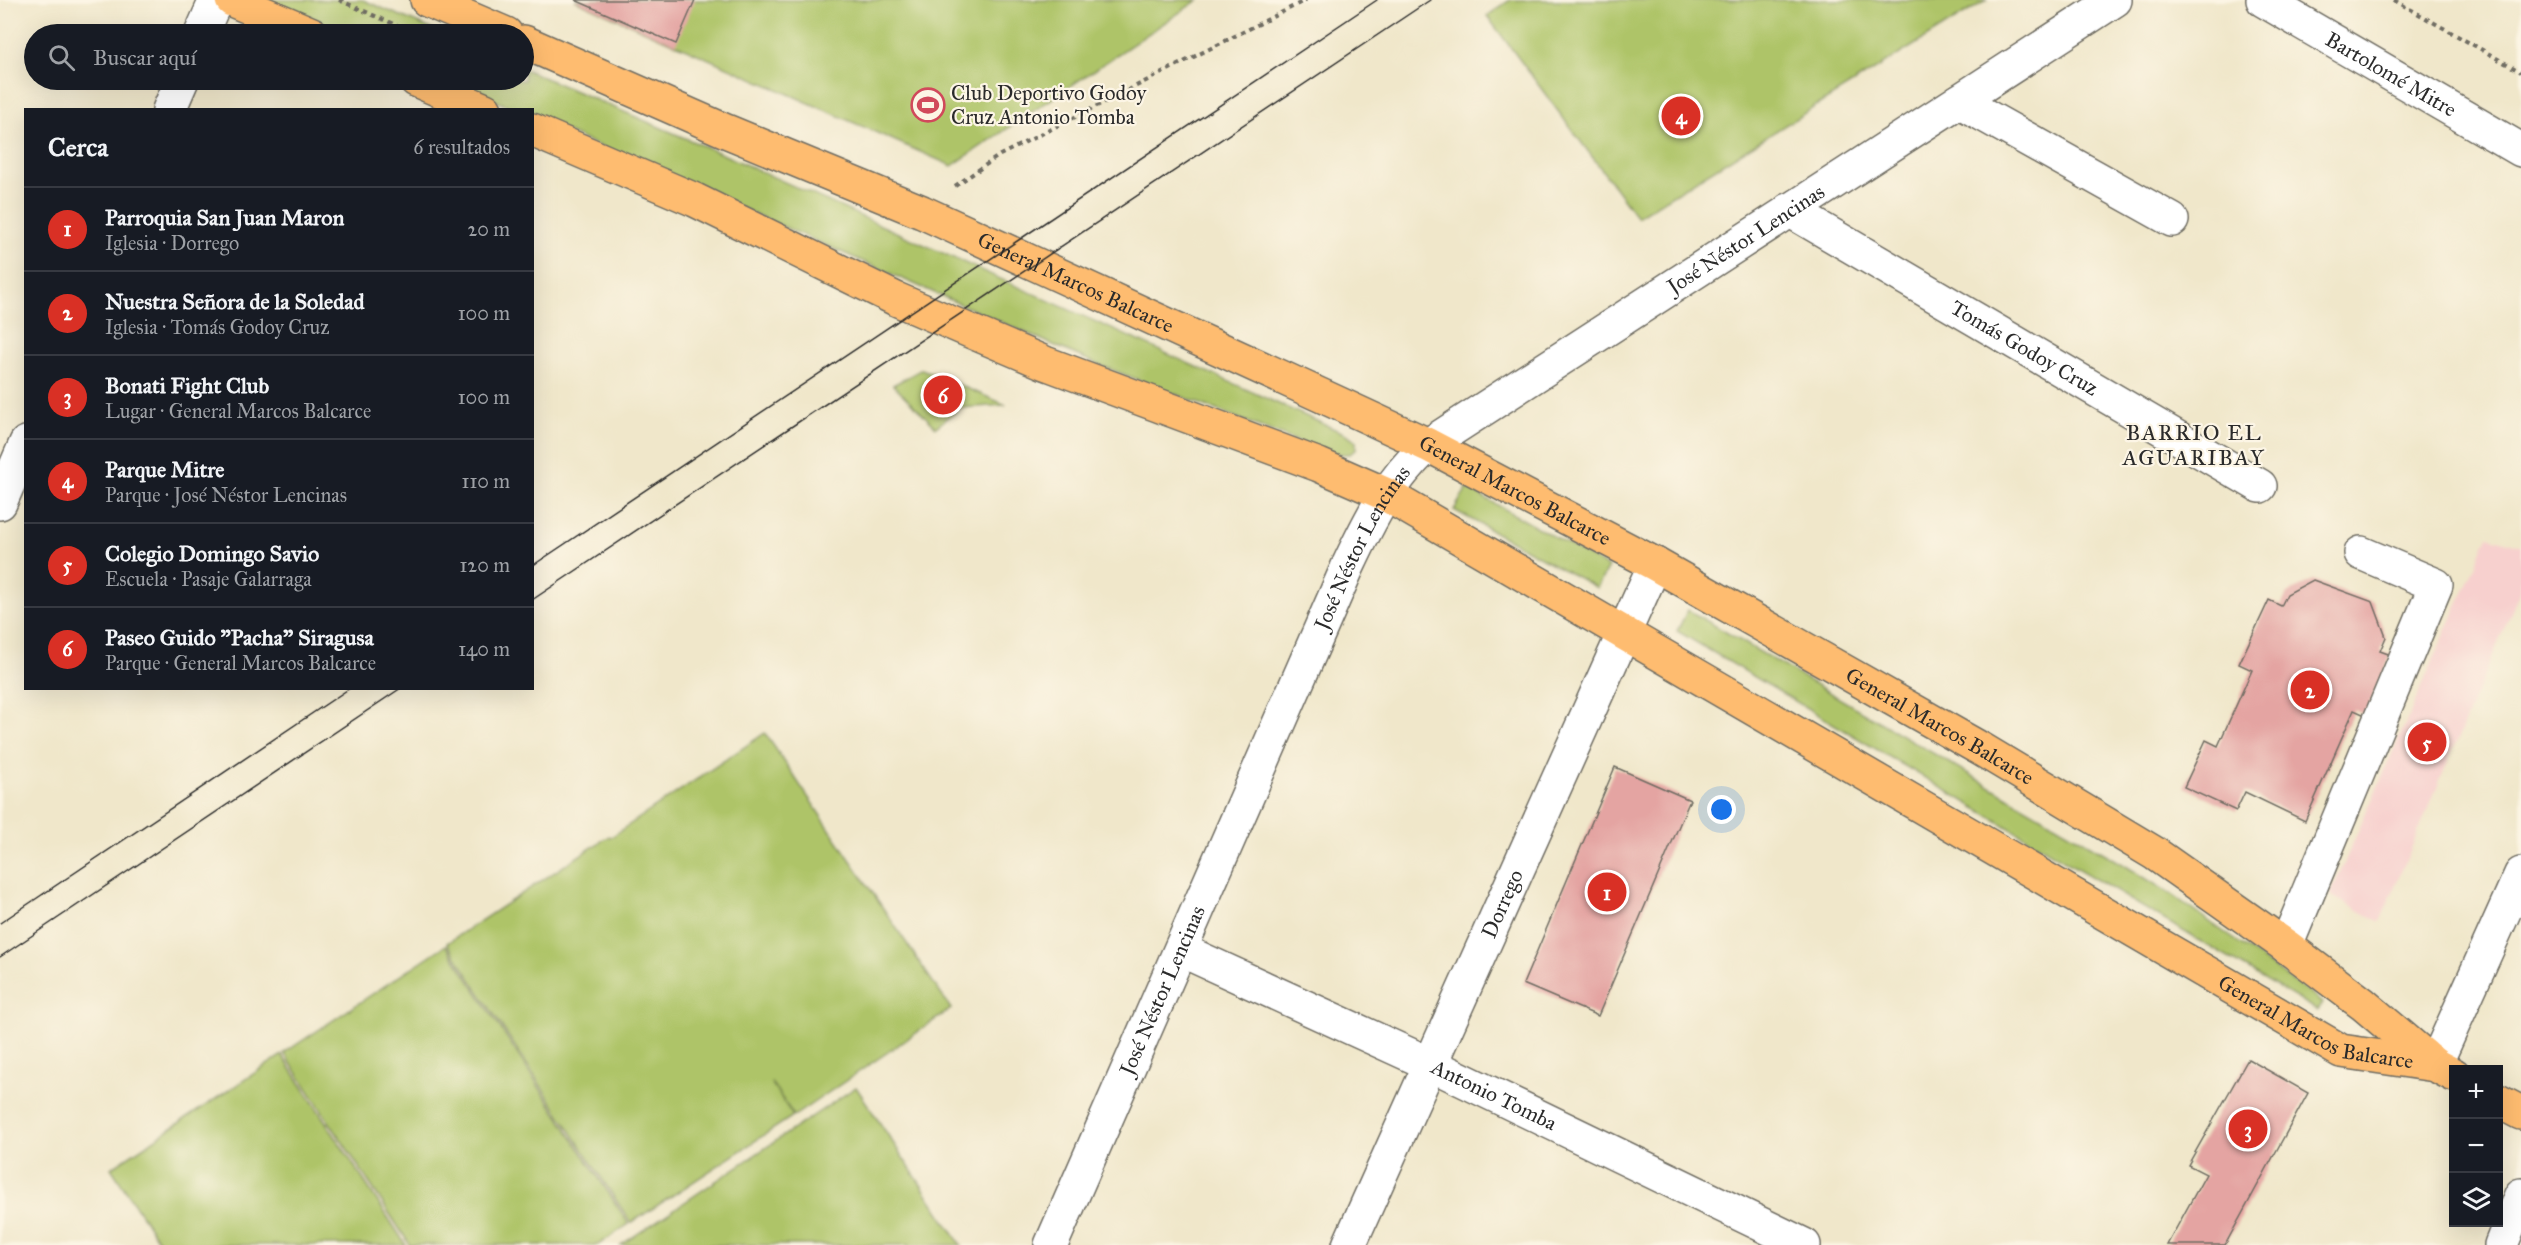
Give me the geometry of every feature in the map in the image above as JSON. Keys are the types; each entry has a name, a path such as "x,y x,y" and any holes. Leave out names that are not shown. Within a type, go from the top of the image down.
{"main road":[{"path":"232,0 288,24"},
{"path":"428,0 483,24"},
{"name":"General Marcos Balcarce","path":"534,46 726,131 922,212 1428,445 1655,564 1981,749 2154,853 2286,946 2363,1004 2444,1070"},
{"path":"439,90 480,108"},
{"name":"General Marcos Balcarce","path":"534,131 695,200 896,299 981,336 1045,363 1319,465 1385,494 2341,1052 2444,1070"},
{"path":"2503,1103 2521,1113"}],"street":[{"path":"205,24 216,0"},
{"name":"José Néstor Lencinas","path":"1051,1245 1348,566 1385,494 1405,467 1428,445 2115,0"},
{"name":"Bartolomé Mitre","path":"2263,0 2521,150"},
{"path":"170,108 178,90"},
{"path":"1959,101 2172,220"},
{"name":"Tomás Godoy Cruz","path":"1789,210 2260,486"},
{"path":"0,503 24,448"},
{"path":"2286,946 2436,585 2361,554"},
{"name":"Dorrego","path":"1349,1245 1655,564"},
{"path":"2444,1070 2521,874"},
{"name":"Antonio Tomba","path":"1181,950 1430,1064 1804,1245"},
{"path":"2501,1245 2521,1196"}],"path":[{"path":"339,0 395,24"},
{"path":"922,212 1000,155 1306,0"},
{"path":"2394,0 2521,72"}],"shaded area":[{"path":"2488,536 2521,546 2521,589 2380,922 2330,895"}],"green space":[{"path":"264,0 363,0 419,24 320,24"},
{"name":"Club Deportivo Godoy Cruz Antonio Tomba","path":"575,0 1198,0 952,166"},
{"path":"1510,0 1987,0 1637,217 1487,16"},
{"path":"534,73 720,153 1348,435 1356,441 1356,449 1350,454 1339,454 1310,446 1097,364 534,117 534,108 513,108 470,90 534,90"},
{"path":"922,369 1006,405 960,408 936,427 893,385"},
{"path":"1467,488 1608,567 1597,588 1454,510"},
{"path":"1688,610 2171,894 2323,1003 2318,1011 1677,631"},
{"path":"765,733 951,1009 794,1116 771,1082 793,1116 631,1223 447,943 609,836 611,837"},
{"path":"446,945 629,1224 598,1245 410,1245 284,1053"},
{"path":"282,1055 406,1245 161,1245 111,1168"},
{"path":"856,1087 961,1245 621,1245"}],"building":[{"path":"575,0 695,0 676,44"},
{"path":"2313,580 2373,602 2386,637 2380,651 2391,655 2365,715 2354,710 2305,821 2245,792 2236,811 2184,787 2206,740 2218,746 2252,670 2239,664 2269,600 2281,606 2287,594"},
{"path":"1615,767 1690,800 1598,1016 1523,984"},
{"path":"2248,1059 2308,1093 2225,1245 2167,1245 2206,1174 2188,1165"}],"tram line":[{"path":"534,565 1377,0"},
{"path":"534,599 1430,0"},
{"path":"0,923 347,690"},
{"path":"0,957 398,690"}],"place":[{"name":"Club Deportivo Godoy Cruz Antonio Tomba","path":"928,105"},
{"name":"Parque Mitre","path":"1681,116"},
{"name":"Paseo Guido \"Pacha\" Siragusa","path":"943,395"},
{"name":"Nuestra Señora de la Soledad","path":"2310,690"},
{"name":"Colegio Domingo Savio","path":"2427,742"},
{"name":"Parroquia San Juan Maron","path":"1607,892"},
{"name":"Bonati Fight Club","path":"2248,1129"}],"district":[{"name":"BARRIO EL AGUARIBAY","path":"2194,444"}]}
